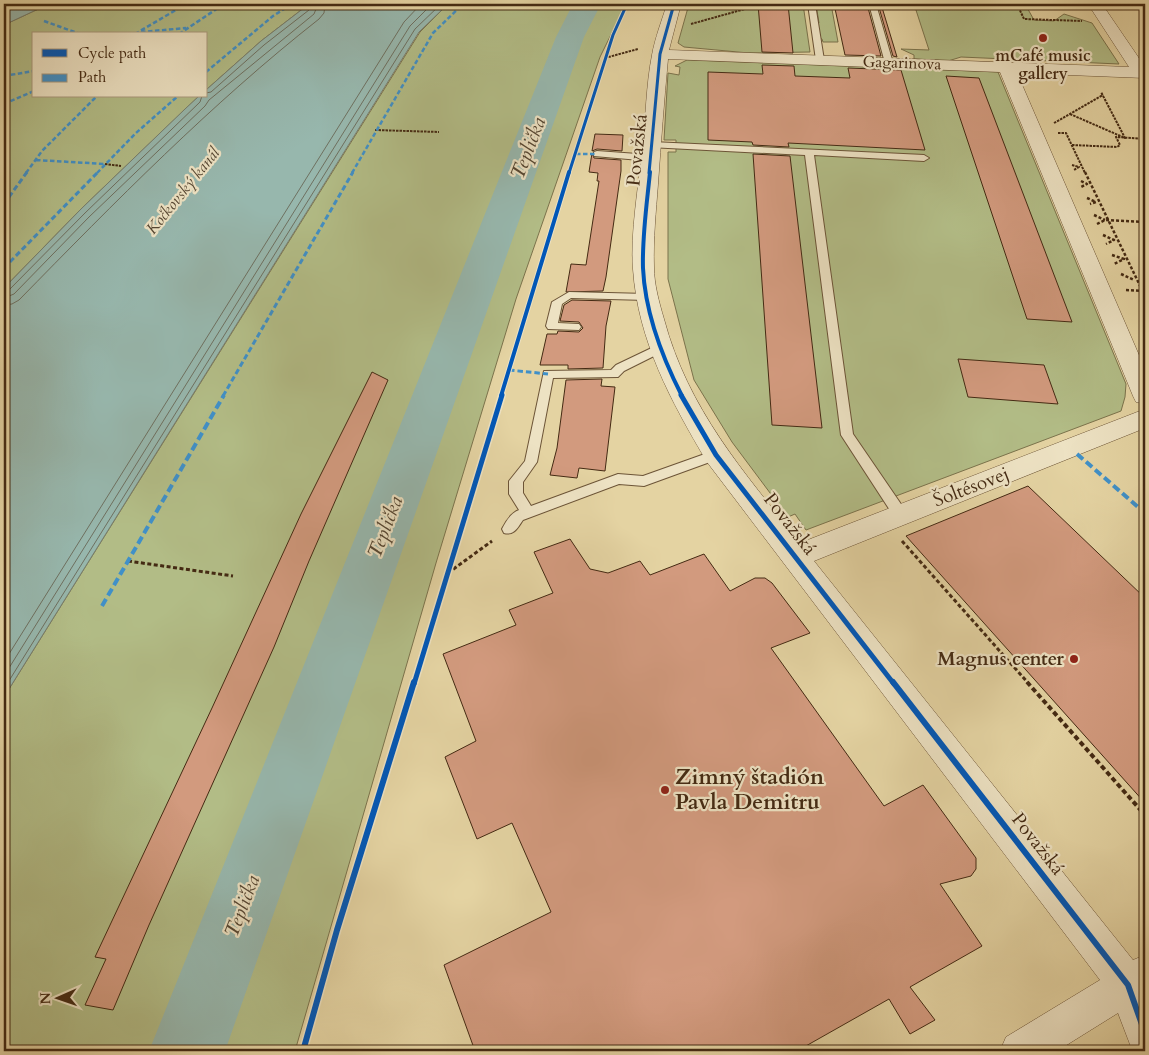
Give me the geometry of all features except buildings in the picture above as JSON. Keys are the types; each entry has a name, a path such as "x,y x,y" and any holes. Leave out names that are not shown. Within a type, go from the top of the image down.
{"street":[{"name":"Považská","path":"674,4 661,48 644,246 647,297 660,348 670,372 690,412 716,455 1140,984 1145,1033"},
{"path":"1095,4 1143,73"},
{"name":"Gagarinova","path":"661,48 820,60 1143,73"},
{"path":"1006,67 1145,396"},
{"name":"Šoltésovej","path":"796,556 899,526 1145,418"},
{"path":"1020,1051 1140,984"}],"lane":[{"path":"811,4 820,60"},
{"path":"872,4 889,63"},
{"path":"597,153 651,151 809,153 924,158"},
{"path":"809,153 848,436 899,526"},
{"path":"575,327 552,326 556,302 569,295 647,297"},
{"path":"528,513 516,494 516,481 531,462 548,374 614,374 620,368 660,348"},
{"path":"509,529 518,516 618,479 644,481 716,455"}],"path":[{"path":"1017,4 1024,19 1082,21"},
{"path":"692,24 752,8"},
{"path":"605,58 661,48"},
{"path":"602,67 608,50"},
{"path":"1100,89 1125,138"},
{"path":"1054,123 1103,96"},
{"path":"1070,114 1125,138"},
{"path":"375,130 439,132"},
{"path":"1057,133 1066,133 1072,144 1089,184 1145,296"},
{"path":"1072,144 1117,147 1120,145 1116,137 1145,139"},
{"path":"105,164 121,166"},
{"path":"1096,224 1108,220 1145,222"},
{"path":"1097,232 1114,240 1106,244"},
{"path":"1106,252 1124,259 1106,268"},
{"path":"1116,272 1134,280"},
{"path":"1126,290 1143,291"},
{"path":"899,526 1145,815"},
{"path":"448,573 509,529"},
{"path":"128,561 233,576"},
{"path":"445,582 451,564"}],"green space":[{"path":"49,4 309,4 261,41 208,88 208,32 32,32 32,98 197,98 81,209 4,288 4,25"},
{"path":"448,4 626,4 600,57 516,299 436,563 295,1051 4,1051 4,697 420,32"},
{"path":"689,4 803,4 810,52 749,53 684,47 678,43"},
{"path":"816,4 831,4 838,42 823,42 819,38"},
{"path":"914,4 1025,4 1034,20 1054,21 1064,14 1092,23 1119,64 961,57 948,61 914,59 914,55 901,49 929,50"},
{"path":"687,60 998,72 1126,384 1121,411 806,530 795,514 788,517 732,442 694,380 668,279 668,152 676,152 676,140 664,140 668,73 679,75 680,67 675,66"}],"water":[{"path":"4,4 49,4 4,25"},
{"name":"Kočkovský kanál","path":"309,4 448,4 419,32 4,697 4,288 81,209 185,109 197,98 208,98 208,88 261,41"}],"waterway":[{"name":"Teplička","path":"187,1051 570,37 587,4"}],"marked path":[{"path":"138,32 186,4"},
{"path":"182,32 224,4"},
{"path":"208,70 273,16 292,4"},
{"path":"102,606 433,33 463,4"},
{"path":"44,21 74,32"},
{"path":"141,32 186,28"},
{"path":"4,76 32,71"},
{"path":"4,104 32,92"},
{"path":"4,204 42,151 95,98"},
{"path":"4,268 136,133 176,98"},
{"path":"576,154 597,154"},
{"path":"36,160 105,164"},
{"path":"509,370 548,374"},
{"path":"1077,454 1145,513"}],"cycle path":[{"path":"303,1051 355,870 449,571 570,168 613,35 627,4"},
{"path":"674,4 660,54 645,223 643,268 647,297 660,348 670,373 690,412 716,455 1128,985 1145,1033"}],"place":[{"name":"mCafé music gallery","path":"1043,38"},
{"name":"Magnus center","path":"1074,659"},
{"name":"Zimný štadión Pavla Demitru","path":"665,790"}]}
